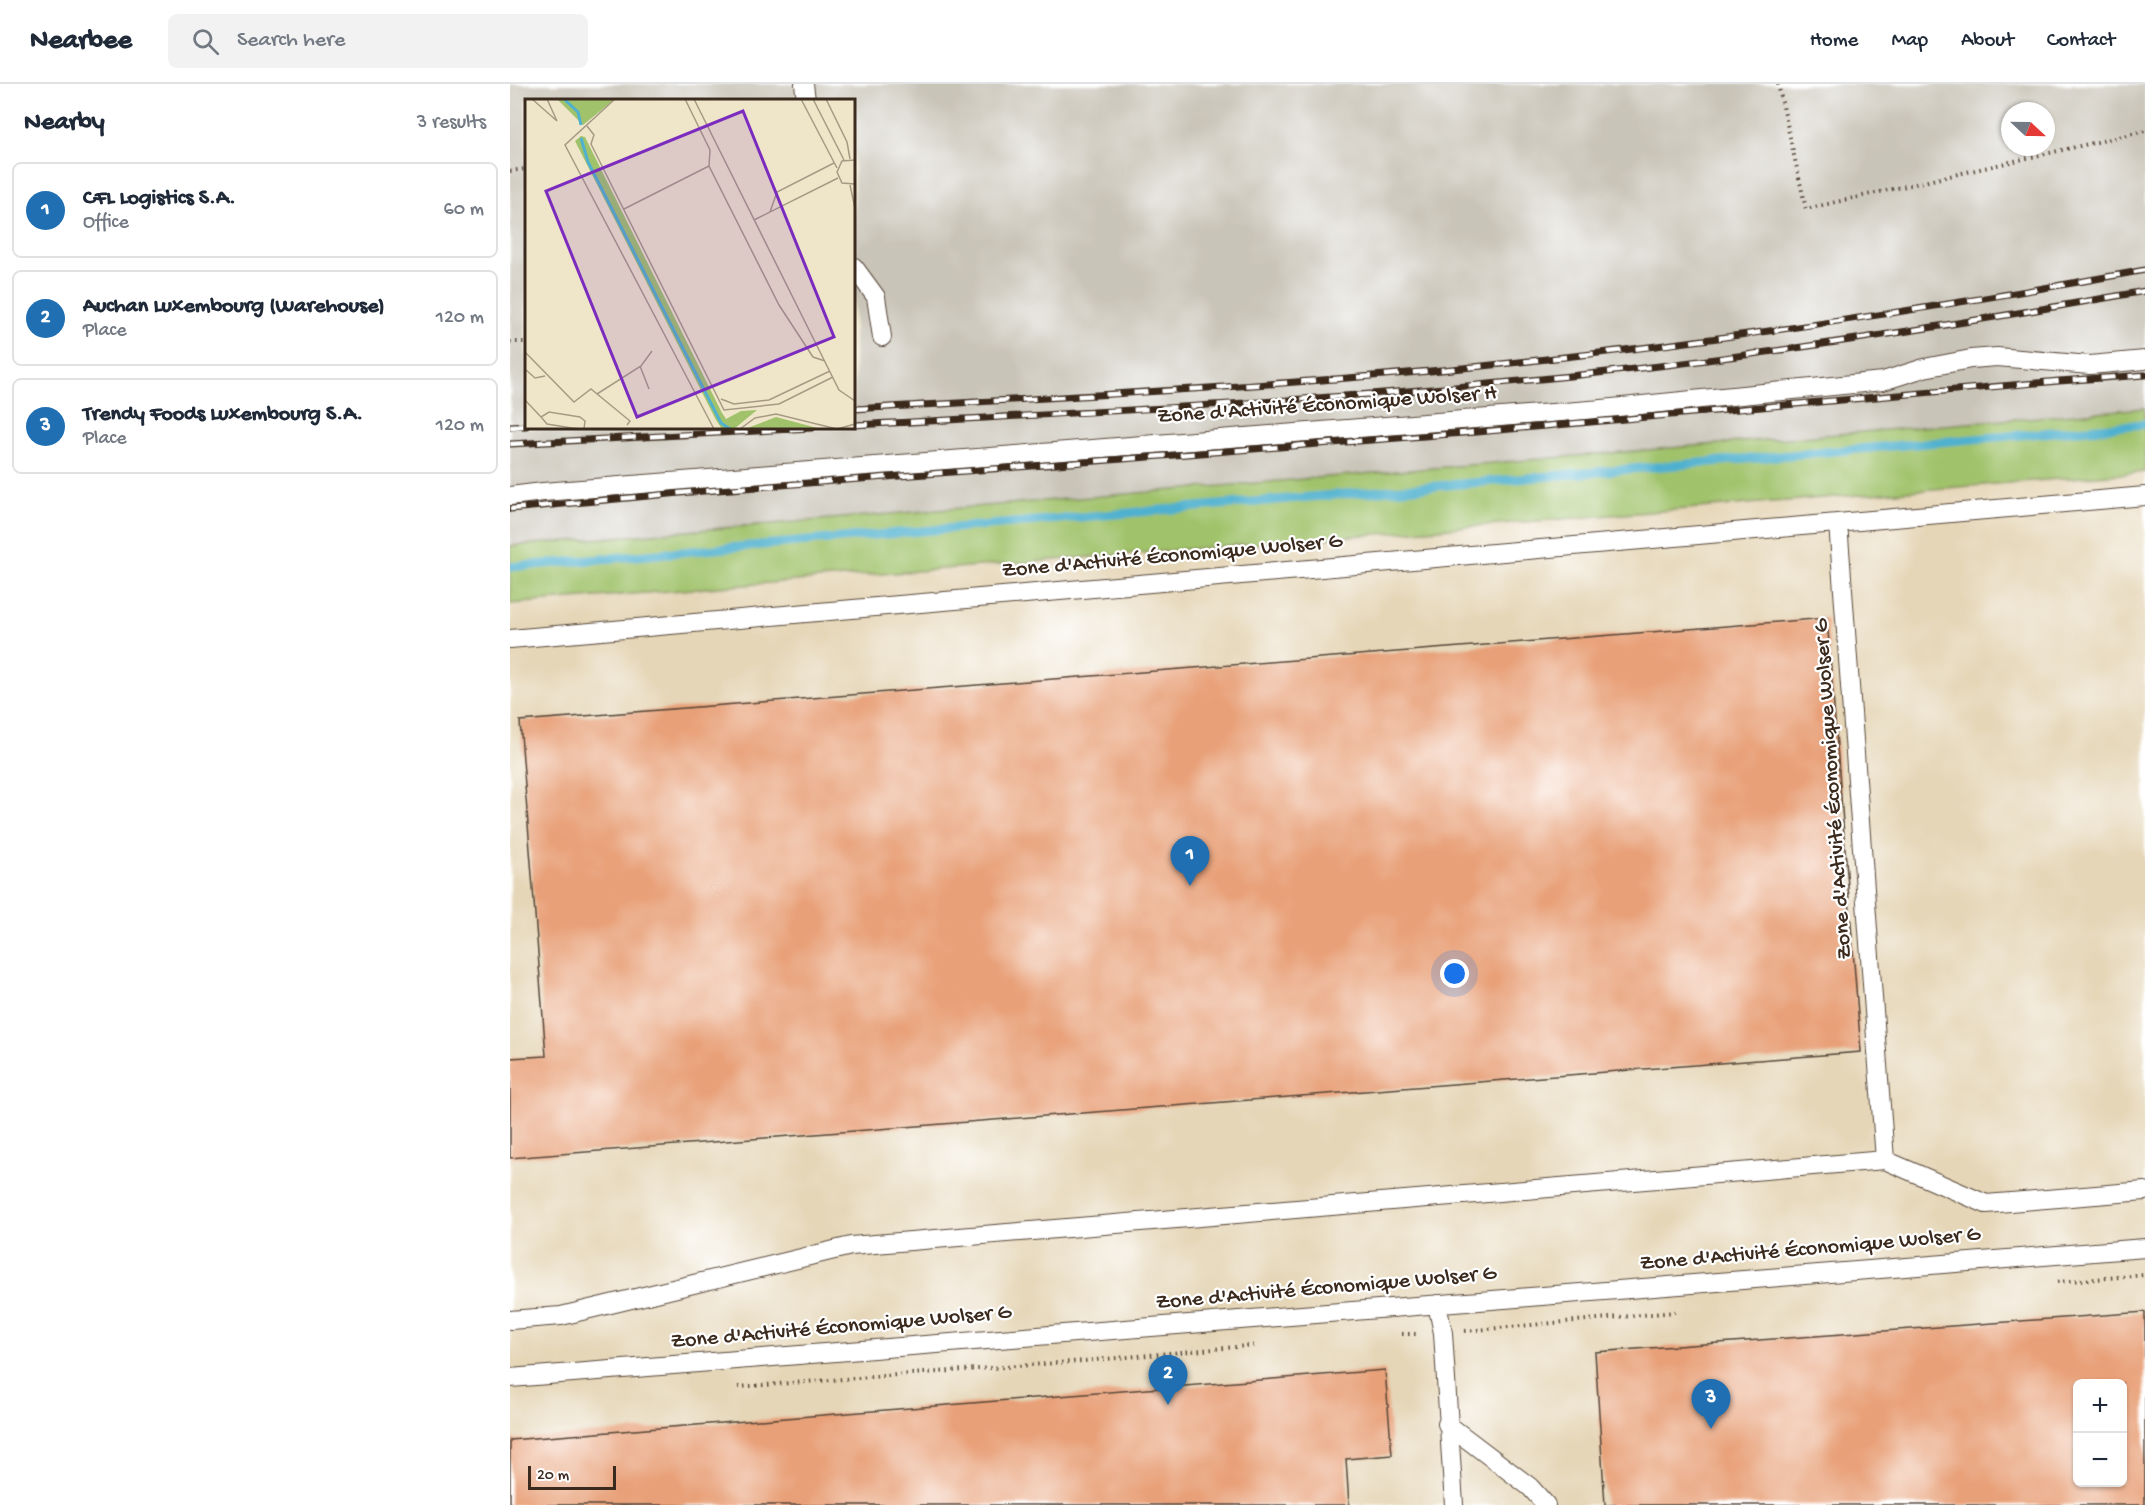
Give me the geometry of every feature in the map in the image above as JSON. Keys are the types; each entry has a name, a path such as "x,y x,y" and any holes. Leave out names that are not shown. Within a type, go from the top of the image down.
{"lane":[{"path":"804,84 806,99"},
{"path":"855,268 876,297 882,337"},
{"name":"Zone d'Activité Économique Wolser H","path":"510,496 1602,409 1883,381 1971,359 1997,357 2090,365 2145,360"},
{"name":"Zone d'Activité Économique Wolser G","path":"510,639 2145,496"},
{"name":"Zone d'Activité Économique Wolser G","path":"1838,523 1885,1160"},
{"name":"Zone d'Activité Économique Wolser G","path":"510,1320 561,1316 851,1246 1885,1160 1986,1204 2145,1191"},
{"name":"Zone d'Activité Économique Wolser G","path":"510,1378 2145,1248"},
{"path":"1437,1304 1443,1333 1447,1424 1454,1505"},
{"path":"1447,1424 1530,1487 1546,1505"}],"path":[{"path":"1778,84 1806,209 2145,131"},
{"path":"510,171 525,169"},
{"path":"2052,1282 2145,1275"},
{"path":"1396,1334 1443,1333 1678,1312"},
{"path":"726,1388 1084,1361 1257,1345"}],"shaded area":[{"path":"510,84 2145,84 2145,408 510,546"},
{"path":"2145,472 2145,1505 510,1505 510,604"}],"green space":[{"path":"2145,408 2145,472 510,604 510,546"}],"building":[{"path":"1827,618 1861,1052 510,1158 510,1058 546,1056 520,721"},
{"path":"2145,1312 2145,1505 1605,1505 1595,1352"},
{"path":"1385,1370 1392,1455 1346,1459 1349,1505 510,1505 510,1440"}],"waterway":[{"path":"510,567 2145,424"}],"railway":[{"path":"855,409 1241,386 1557,358 1810,325 2145,270"},
{"path":"855,425 1302,399 1570,376 1858,339 2145,291"},
{"path":"510,509 691,492 1477,432 2145,375"},
{"path":"510,427 525,426"},
{"path":"510,444 793,429"}],"place":[{"name":"CFL Logistics S.A.","path":"1190,886"},
{"name":"Auchan Luxembourg (Warehouse)","path":"1168,1405"},
{"name":"Trendy Foods Luxembourg S.A.","path":"1711,1429"}]}
